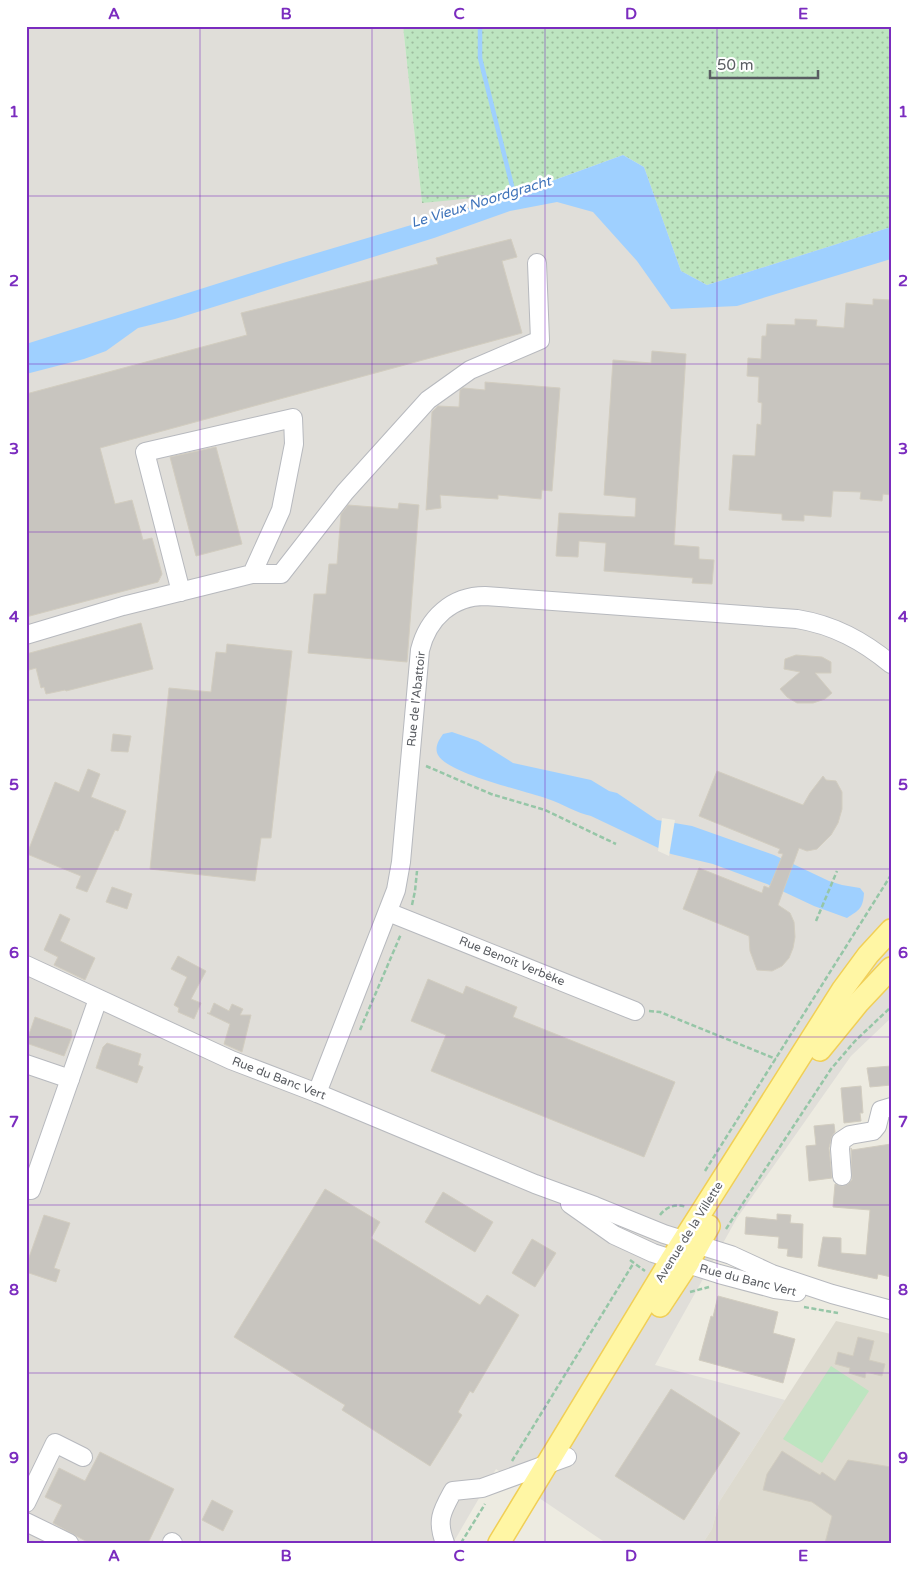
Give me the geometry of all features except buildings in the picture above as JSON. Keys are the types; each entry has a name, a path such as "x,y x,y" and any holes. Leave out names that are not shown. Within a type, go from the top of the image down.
{"main road":[{"name":"Avenue de la Villette","path":"514,1543 567,1457 685,1253 849,980 868,955 891,930"},
{"name":"Avenue de la Villette","path":"499,1543 547,1464 801,1075 842,1022 891,968"}],"street":[{"path":"26,635 123,606 252,574 281,574 345,492 428,400 470,370 540,340 537,263"},
{"path":"181,592 145,452 292,418 294,444 281,510 252,574"},
{"name":"Rue de l'Abattoir","path":"317,1092 396,890 400,872 420,650 431,623 455,602 470,597 495,597 797,619 820,624 846,633 891,664"},
{"name":"Rue Benoît Verbèke","path":"388,912 635,1011"},
{"name":"Rue du Banc Vert","path":"26,965 231,1060 317,1092 535,1184 685,1253 768,1279 811,1287 891,1310"},
{"path":"30,1190 98,999"},
{"path":"26,1064 70,1080"},
{"path":"842,1176 841,1141 850,1135 873,1131 877,1126 881,1110 891,1107"},
{"name":"Rue du Banc Vert","path":"535,1184 566,1202 648,1240 775,1288 854,1300"},
{"path":"26,1503 55,1443 83,1457"},
{"path":"445,1543 440,1530 440,1518 444,1506 453,1491 476,1489 567,1457"},
{"path":"26,1522 69,1543"}],"path":[{"path":"410,764 426,766 491,794 545,810 616,844"},
{"path":"816,921 837,871"},
{"path":"704,1173 891,875"},
{"path":"725,1230 831,1069 855,1041 891,1007"},
{"path":"635,1011 660,1012 776,1059"},
{"path":"658,1218 666,1209 683,1206"},
{"path":"461,1543 633,1264"},
{"path":"687,1293 715,1286"}],"shaded area":[{"path":"26,26 403,26 422,203 644,167 681,271 707,285 891,227 891,1018 851,1056 737,1218 655,1365 785,1400 719,1502 712,1529 703,1543 606,1543 496,1469 453,1543 26,1543"},
{"path":"836,1321 891,1334 891,1543 703,1543 712,1529 719,1502"}],"green space":[{"path":"403,26 891,26 891,227 707,285 681,271 644,167 623,155 516,194 422,203"},
{"path":"831,1366 869,1391 822,1463 783,1439"}],"water":[{"path":"623,155 644,167 681,271 707,285 891,227 891,259 737,306 671,309 637,261 593,212 557,202 510,211 434,238 175,319 138,328 106,351 84,359 26,374 26,344 283,263 516,194"},
{"path":"452,732 478,741 513,763 591,780 609,791 617,793 657,820 692,826 774,855 829,881 860,888 864,893 863,903 857,911 847,918 814,906 767,884 713,864 671,854 591,816 554,801 456,769 438,755 437,749 443,734"}],"pier":[{"path":"662,818 675,820 669,856 658,851"}],"waterway":[{"name":"Le Vieux Noordgracht","path":"480,26 480,58 515,198"}]}
